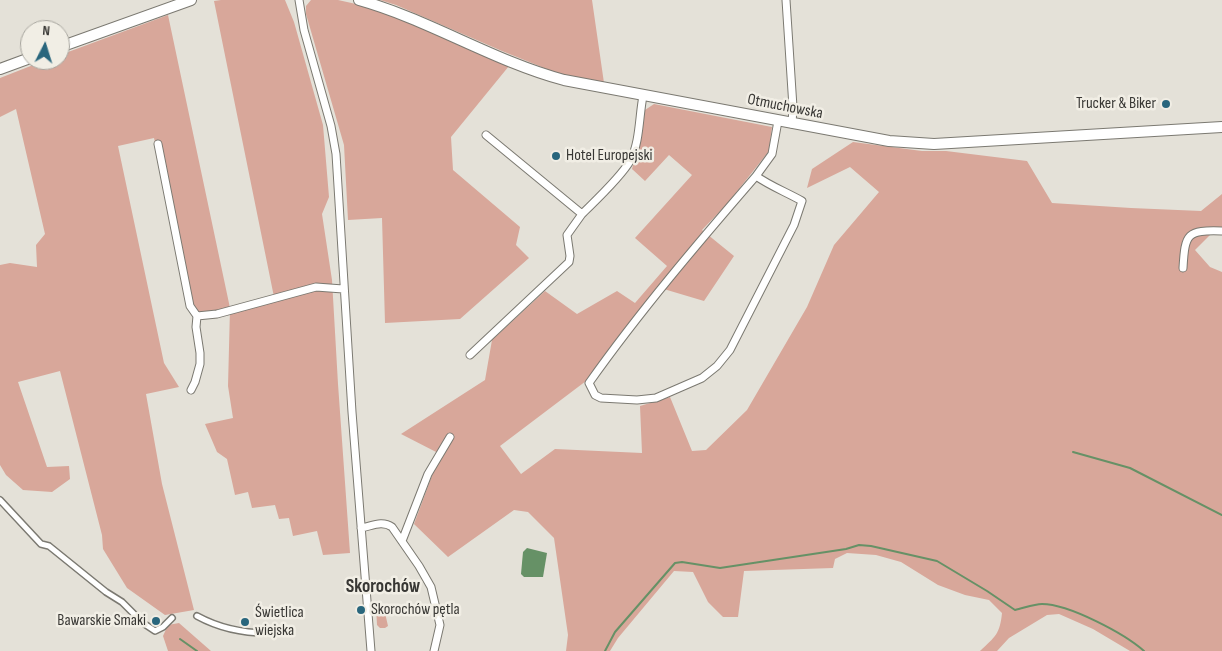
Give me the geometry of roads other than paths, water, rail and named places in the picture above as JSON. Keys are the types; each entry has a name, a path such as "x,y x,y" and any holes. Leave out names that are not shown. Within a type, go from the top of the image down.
{"main road":[{"path":"70,43 191,0"},
{"name":"Otmuchowska","path":"359,0 394,12 510,61 550,76 580,84 792,124 889,140 934,144 1222,128"},
{"path":"0,69 20,62"}],"street":[{"path":"299,0 304,30 331,126 336,154 371,651"},
{"path":"786,0 794,107 792,124"},
{"path":"470,355 568,262 570,256 567,235 582,214 604,192 629,162 636,140 643,96"},
{"path":"756,176 769,185 780,188 802,200 801,207 730,350 718,366 702,378 656,398 637,400 601,398 595,395 588,383 607,356 756,176 772,154 778,121"},
{"path":"486,134 582,214"},
{"path":"158,144 190,306 197,316 200,364 191,390"},
{"path":"1183,268 1186,242 1190,235 1197,231 1222,231"},
{"path":"197,316 217,314 316,287 344,288"},
{"path":"402,542 428,474 450,437"},
{"path":"0,500 41,544 48,546 106,592 122,602 143,624 155,631 163,627 172,618"},
{"path":"361,528 387,524 392,527 419,566 431,587 440,625 434,651"},
{"path":"197,616 222,628 267,633 273,629"}],"waterway":[{"path":"1073,452 1130,468 1222,515"},
{"path":"605,651 615,632 675,563 682,562 720,568 846,549 859,545 937,561 1015,610 1042,604 1053,605 1081,614 1124,636 1144,651"},
{"path":"180,639 197,651"}],"place":[{"name":"Trucker & Biker","path":"1166,104"},
{"name":"Hotel Europejski","path":"556,156"},
{"name":"Skorochów pętla","path":"361,610"},
{"name":"Bawarskie Smaki","path":"156,621"},
{"name":"Świetlica wiejska","path":"245,622"}],"district":[{"name":"Skorochów","path":"383,587"}]}
